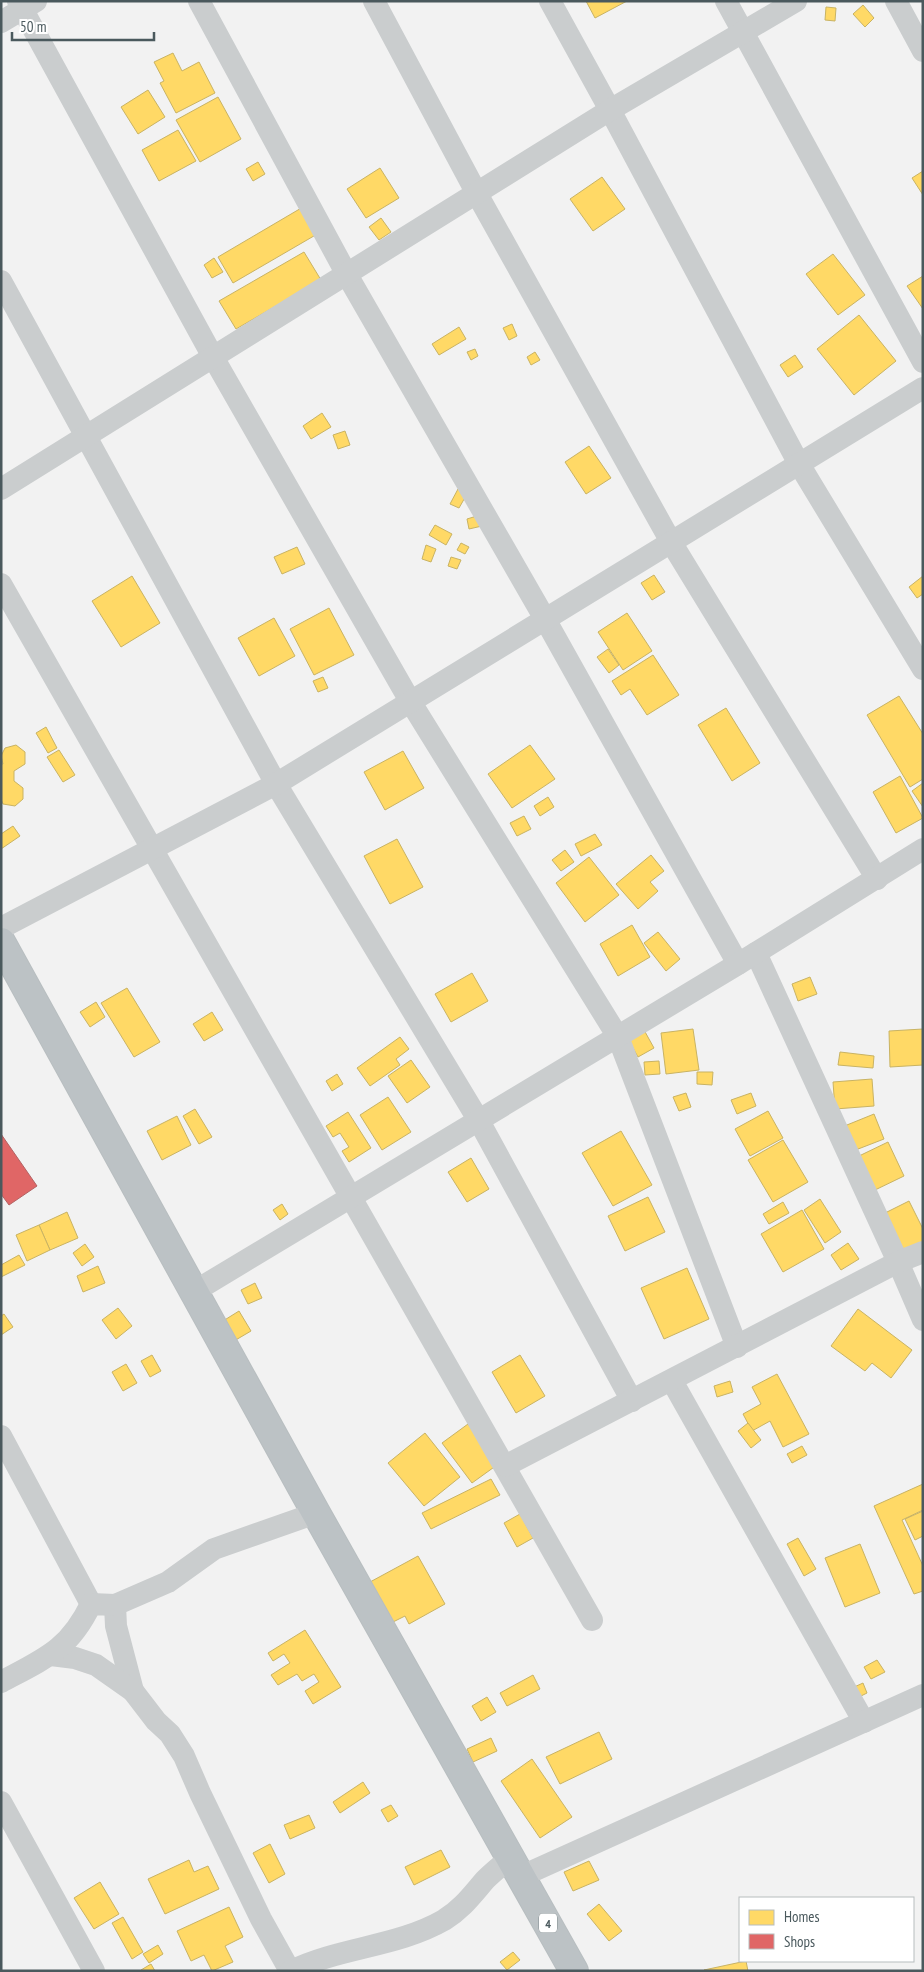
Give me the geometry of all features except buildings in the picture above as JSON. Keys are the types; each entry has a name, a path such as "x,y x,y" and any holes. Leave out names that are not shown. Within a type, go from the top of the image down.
{"highway":[{"path":"2,943 316,1513 516,1866"},
{"name":"4","path":"516,1866 574,1971"}],"street":[{"path":"199,1 346,273 545,619 747,959 898,1262 923,1320"},
{"path":"374,1 476,192 671,542 877,878"},
{"path":"550,1 799,464 923,670"},
{"path":"726,1 923,362"},
{"path":"1,489 476,192 610,110 796,1"},
{"path":"896,1 923,51"},
{"path":"1,22 26,4 213,357 410,702 618,1036 737,1347"},
{"path":"1,282 276,784 479,1121 632,1401"},
{"path":"2,943 152,849 276,784 923,388"},
{"path":"1,584 592,1620"},
{"path":"195,1291 747,959 923,849"},
{"path":"505,1466 898,1262 923,1252"},
{"path":"672,1381 864,1722"},
{"path":"1,1436 91,1604"},
{"path":"91,1604 115,1605 168,1582 214,1549 316,1513"},
{"path":"1,1682 51,1655 63,1646 84,1618 91,1604"},
{"path":"115,1605 116,1626 133,1691"},
{"path":"51,1655 75,1658 96,1665 133,1691 156,1721 170,1734 184,1756 261,1919 297,1969 327,1956 407,1936 443,1920 469,1901 484,1882 516,1866 923,1696"},
{"path":"1,1802 94,1971"}]}
